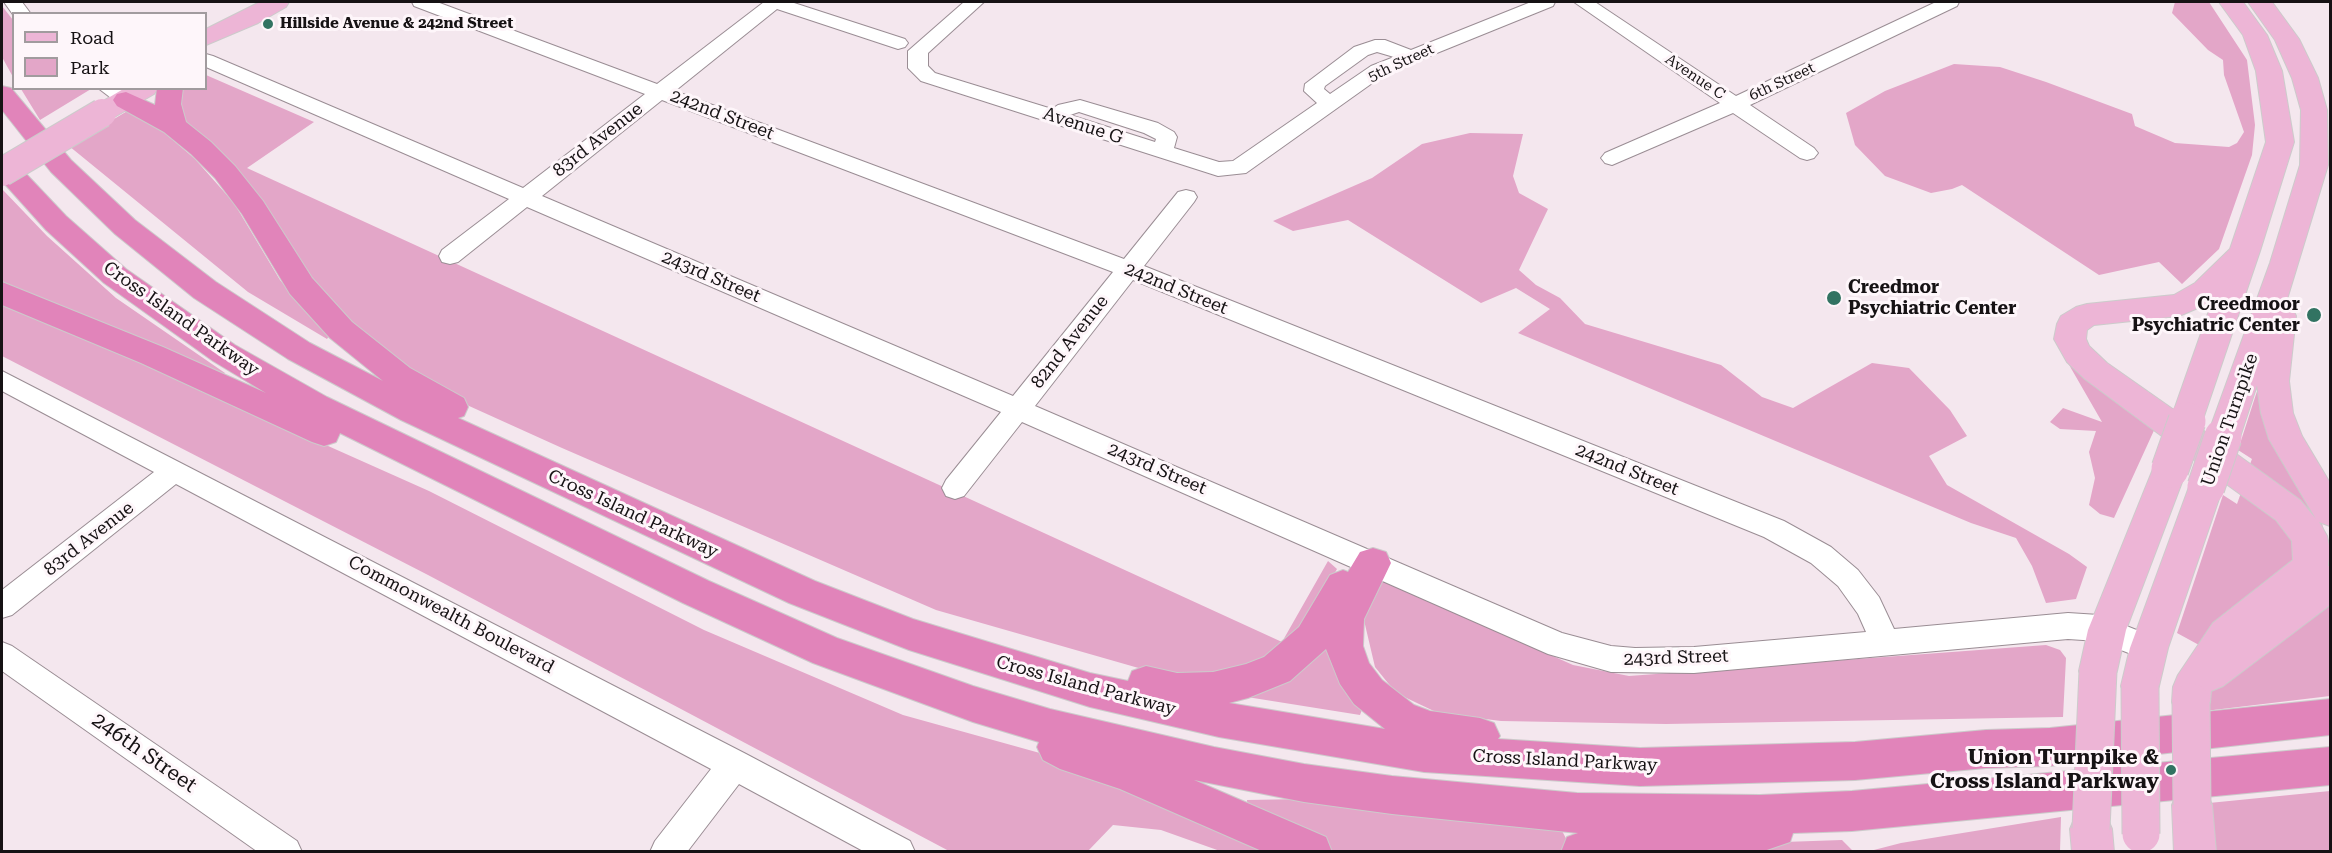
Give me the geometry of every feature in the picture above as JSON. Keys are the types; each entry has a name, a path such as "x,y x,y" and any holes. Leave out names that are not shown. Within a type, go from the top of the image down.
{"highway":[{"path":"170,90 168,104 173,126"},
{"name":"Cross Island Parkway","path":"2,94 41,143 80,186 125,227 205,290 299,351 336,371 413,411 538,470 854,614 967,654 1155,706 1285,732 1424,753 1640,766 1786,764 1986,749 2050,747 2331,717"},
{"path":"114,97 173,126 201,148 225,172 253,208 301,286 340,330 390,369 426,394 456,410 538,470"},
{"name":"Cross Island Parkway","path":"2,165 30,198 99,262 224,353 333,416 804,642 899,679 1050,727 1204,764 1304,783 1392,795 1577,813 1760,815 1852,811 2331,766"},
{"path":"2,293 152,354 369,455 492,494"},
{"path":"967,654 1082,666 1178,690 1231,686 1277,669 1303,649 1366,560"},
{"path":"1366,560 1349,607 1343,631 1344,646 1353,672 1364,687 1381,704 1401,718 1430,729 1446,732 1512,739 1644,745 1786,764"},
{"path":"973,704 1074,756 1123,771 1212,807 1311,852"},
{"path":"1582,852 1638,839 1727,839 1852,811"}],"main road":[{"path":"207,38 277,2"},
{"path":"2092,841 2098,671 2107,630 2170,470 2215,330 2245,251 2280,142 2269,71 2255,35 2231,2"},
{"name":"Union Turnpike","path":"2142,843 2139,760 2140,686 2149,648 2285,263 2314,165 2314,110 2305,78 2287,39 2260,2"},
{"path":"207,49 249,18"},
{"path":"2,155 114,97"},
{"path":"2,172 114,97"},
{"path":"2195,852 2192,805 2191,695 2226,635 2310,567 2312,550 2309,536 2288,510 2096,371 2078,354 2070,339 2072,324 2087,315 2179,305 2196,297 2206,291 2245,251"},
{"path":"2285,263 2273,381 2277,413 2286,439 2331,512"},
{"path":"2191,695 2328,586 2331,581"}],"street":[{"name":"242nd Street","path":"421,2 1128,270 1789,536 1821,555 1848,578 1869,606 1885,641"},
{"name":"83rd Avenue","path":"450,256 774,2"},
{"path":"774,2 898,43"},
{"name":"Avenue G","path":"975,2 918,51 918,69 928,77 1218,169 1238,168"},
{"name":"5th Street","path":"1238,168 1378,70 1546,2"},
{"name":"Avenue C","path":"1583,2 1807,153"},
{"name":"6th Street","path":"1612,158 1736,104 1950,2"},
{"name":"243rd Street","path":"207,60 1018,409 1366,560 1534,636 1584,653 1635,661 1694,660 2068,626 2090,626 2107,630 2149,648"},
{"name":"82nd Avenue","path":"955,488 1185,197"},
{"name":"Commonwealth Boulevard","path":"2,380 899,852"},
{"name":"83rd Avenue","path":"2,606 176,470"},
{"name":"246th Street","path":"2,656 286,852"},
{"path":"666,852 735,764"}],"green space":[{"path":"2175,2 2209,2 2247,60 2255,125 2252,155 2219,249 2182,284 2159,262 2099,275 1962,185 1931,193 1885,176 1855,145 1846,113 1885,91 1954,64 2000,67 2046,82 2132,114 2135,126 2175,143 2229,147 2237,143 2244,132 2224,75 2223,60 2208,50 2172,13"},
{"path":"2,6 12,19 12,75 2,57"},
{"path":"207,75 314,122 247,168 1282,642 1328,561 1337,569 1305,627 1242,674 1163,675 936,610 447,396 346,323 180,120 176,90 207,90"},
{"path":"22,90 89,90 40,120"},
{"path":"129,110 159,128 195,159 234,203 280,280 329,336 327,339 248,292 69,146"},
{"path":"1470,133 1523,134 1513,176 1519,193 1548,209 1519,270 1536,285 1560,298 1585,324 1721,365 1762,397 1793,408 1872,363 1909,368 1950,410 1967,436 1929,456 1947,485 2069,554 2087,567 2076,599 2046,603 2032,566 2016,538 1971,523 1518,333 1550,309 1516,288 1481,303 1348,220 1293,231 1273,221 1372,178 1422,144"},
{"path":"2,189 47,236 116,298 225,373 221,376 149,343 2,284"},
{"path":"2,304 95,342 429,491 704,630 903,715 1101,770 1291,851 1220,851 1161,830 1113,825 1088,851 949,851 428,575 2,356"},
{"path":"2068,363 2156,426 2114,518 2100,514 2089,505 2095,478 2089,452 2096,431 2060,429 2050,422 2063,408 2102,422"},
{"path":"2259,385 2321,520 2330,550 2247,472 2252,459 2238,450"},
{"path":"2243,487 2271,505 2297,545 2294,565 2199,645 2177,633 2223,495 2237,504"},
{"path":"1385,581 1573,665 1629,676 2046,645 2060,650 2066,658 2063,717 1666,724 1501,721 1438,713 1396,693 1375,667 1363,616 1373,582"},
{"path":"2330,599 2330,696 2205,711 2209,685"},
{"path":"1327,638 1363,707 1360,715 1247,697"},
{"path":"2330,791 2330,851 2214,851 2209,803"},
{"path":"1304,799 1462,821 1561,829 1570,846 1558,852 1324,851 1248,816 1247,800"},
{"path":"2061,817 2060,851 1870,851 1901,843"},
{"path":"1842,840 1853,851 1619,852 1668,846"}],"place":[{"name":"Hillside Avenue & 242nd Street","path":"268,24"},
{"name":"Creedmor Psychiatric Center","path":"1834,298"},
{"name":"Creedmoor Psychiatric Center","path":"2314,315"},
{"name":"Union Turnpike & Cross Island Parkway","path":"2171,770"}]}
